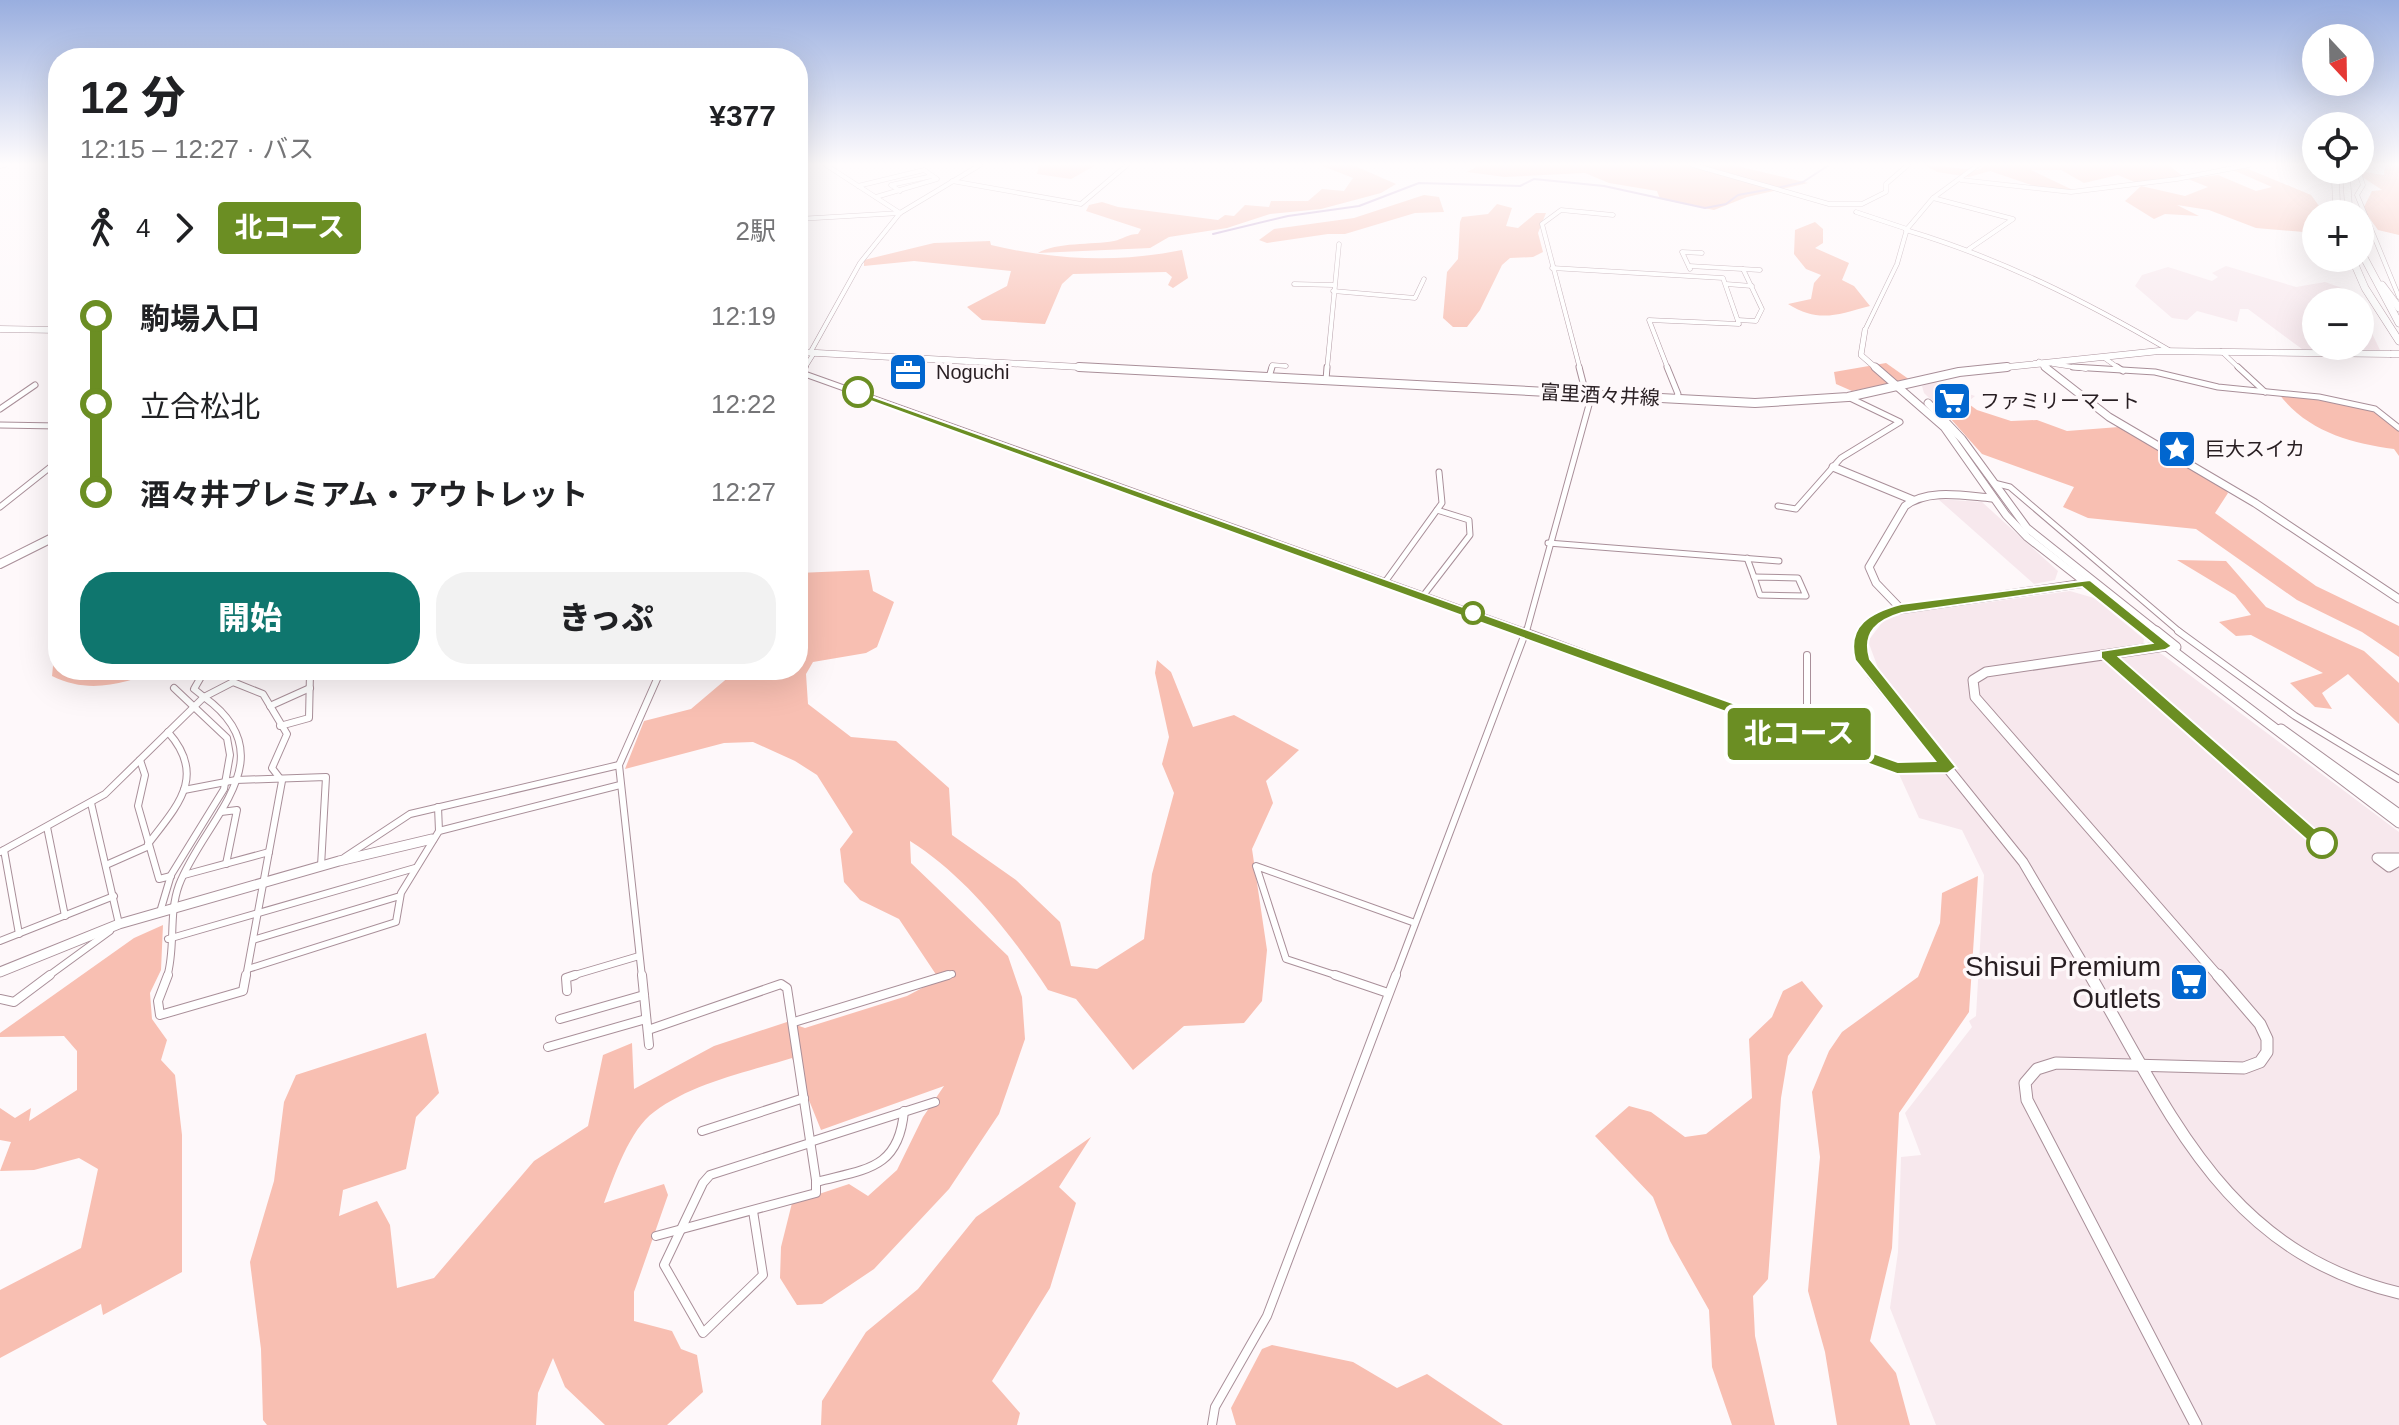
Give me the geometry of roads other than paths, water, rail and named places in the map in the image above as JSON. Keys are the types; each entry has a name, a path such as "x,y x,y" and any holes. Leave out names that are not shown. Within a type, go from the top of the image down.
{"highway":[{"path":"2371,272 2399,323"},
{"path":"2373,272 2399,308"},
{"path":"2374,304 2399,341"},
{"path":"2374,304 2396,355"}],"main road":[{"path":"0,329 48,330"},
{"name":"富里酒々井線","path":"808,353 1755,403 1848,397 1959,372 2169,350 2396,355"},
{"path":"0,564 48,540"}],"street":[{"path":"808,360 860,263 885,232"},
{"path":"1212,1425 1215,1407 1267,1316 1526,632 1589,394 1544,232"},
{"path":"1907,232 1897,264 1865,330 1861,355 1938,412 2027,528 2278,726 2399,814"},
{"path":"1912,232 1969,249 2065,290 2169,350"},
{"path":"1969,249 1995,232"},
{"path":"2374,232 2399,297"},
{"path":"1326,380 1339,244"},
{"path":"1693,276 1682,252 1702,253"},
{"path":"1689,266 1760,270"},
{"path":"1552,268 1723,278 1739,324 1649,320 1678,394 1676,399"},
{"path":"1738,320 1756,321 1762,309 1743,269"},
{"path":"1294,284 1415,298 1424,279"},
{"path":"1726,284 1752,286"},
{"path":"2221,351 2265,392"},
{"path":"2103,357 2124,372"},
{"path":"2042,362 2124,372 2155,372 2218,387 2368,407 2399,428"},
{"path":"2042,362 2109,417 2255,503 2399,599"},
{"path":"1269,377 1272,365 1287,363 1285,378"},
{"path":"808,378 1526,632 1888,766 1912,769 1948,767"},
{"path":"0,409 35,385"},
{"path":"1900,386 1944,427 1992,498 2027,537 2399,823"},
{"path":"1778,506 1796,509 1850,451 1900,422 1848,397"},
{"path":"0,425 48,426"},
{"path":"1833,467 1913,500"},
{"path":"0,507 48,469"},
{"path":"1385,582 1442,503 1439,472"},
{"path":"1993,483 2010,487 2093,562 2278,707 2325,738 2399,779"},
{"path":"1901,609 1876,583 1870,572 1869,560 1905,506 1913,500 1938,495 1992,498"},
{"path":"1423,596 1470,535 1469,520 1437,510"},
{"path":"1548,543 1779,561"},
{"path":"1747,558 1760,595 1806,596 1798,578 1754,577"},
{"path":"2078,569 2085,583"},
{"path":"2100,587 2085,583 1882,614 1865,626 1859,637 1860,652 1872,674 2023,862 2195,1155 2245,1212 2316,1261 2399,1293"},
{"path":"2165,646 1986,672 1973,680 1971,686 1975,697 2260,1024 2269,1043 2267,1057 2244,1068 2044,1065 2028,1076 2025,1092 2196,1425"},
{"path":"1807,655 1807,737"},
{"path":"19,934 2,851 91,803 203,698 233,682 263,694 287,734 272,768 282,781 243,991 160,1015 157,997 170,965 168,939 172,909 183,875 221,812 236,780 240,739 235,724 203,698 194,689 199,680"},
{"path":"280,726 309,718 310,680"},
{"path":"649,1045 619,765 657,680"},
{"path":"160,912 171,875 226,782 230,755 227,738 196,705 174,688"},
{"path":"270,706 310,688"},
{"path":"106,865 148,845 184,790 189,758 181,744 168,732"},
{"path":"140,760 145,775 137,802 148,845 159,879 171,875"},
{"path":"339,861 410,814 619,765"},
{"path":"184,790 236,780 326,777 321,866"},
{"path":"0,972 119,924 620,785"},
{"path":"91,803 119,924"},
{"path":"248,969 396,922 400,896 436,835 438,807"},
{"path":"221,812 237,810 226,864"},
{"path":"47,827 65,916"},
{"path":"183,875 269,852"},
{"path":"1388,993 1286,959 1256,866 1415,923"},
{"path":"168,939 415,868"},
{"path":"0,941 114,896"},
{"path":"253,940 400,896"},
{"path":"0,999 14,1002 119,924"},
{"path":"567,991 566,978 639,956"},
{"path":"794,1022 952,974"},
{"path":"648,1030 781,984 787,988 816,1182 816,1193 656,1236"},
{"path":"560,1019 644,995"},
{"path":"548,1047 646,1019"},
{"path":"702,1131 804,1098"},
{"path":"753,1211 763,1275 703,1333 664,1265 710,1175 935,1102"},
{"path":"816,1182 889,1160 900,1143 904,1111"}],"waterway":[{"path":"1213,234 1223,232"}],"place":[{"name":"Noguchi","path":"908,372"},
{"name":"ファミリーマート","path":"1952,401"},
{"name":"巨大スイカ","path":"2177,449"},
{"name":"Shisui Premium Outlets","path":"2189,982"}]}
